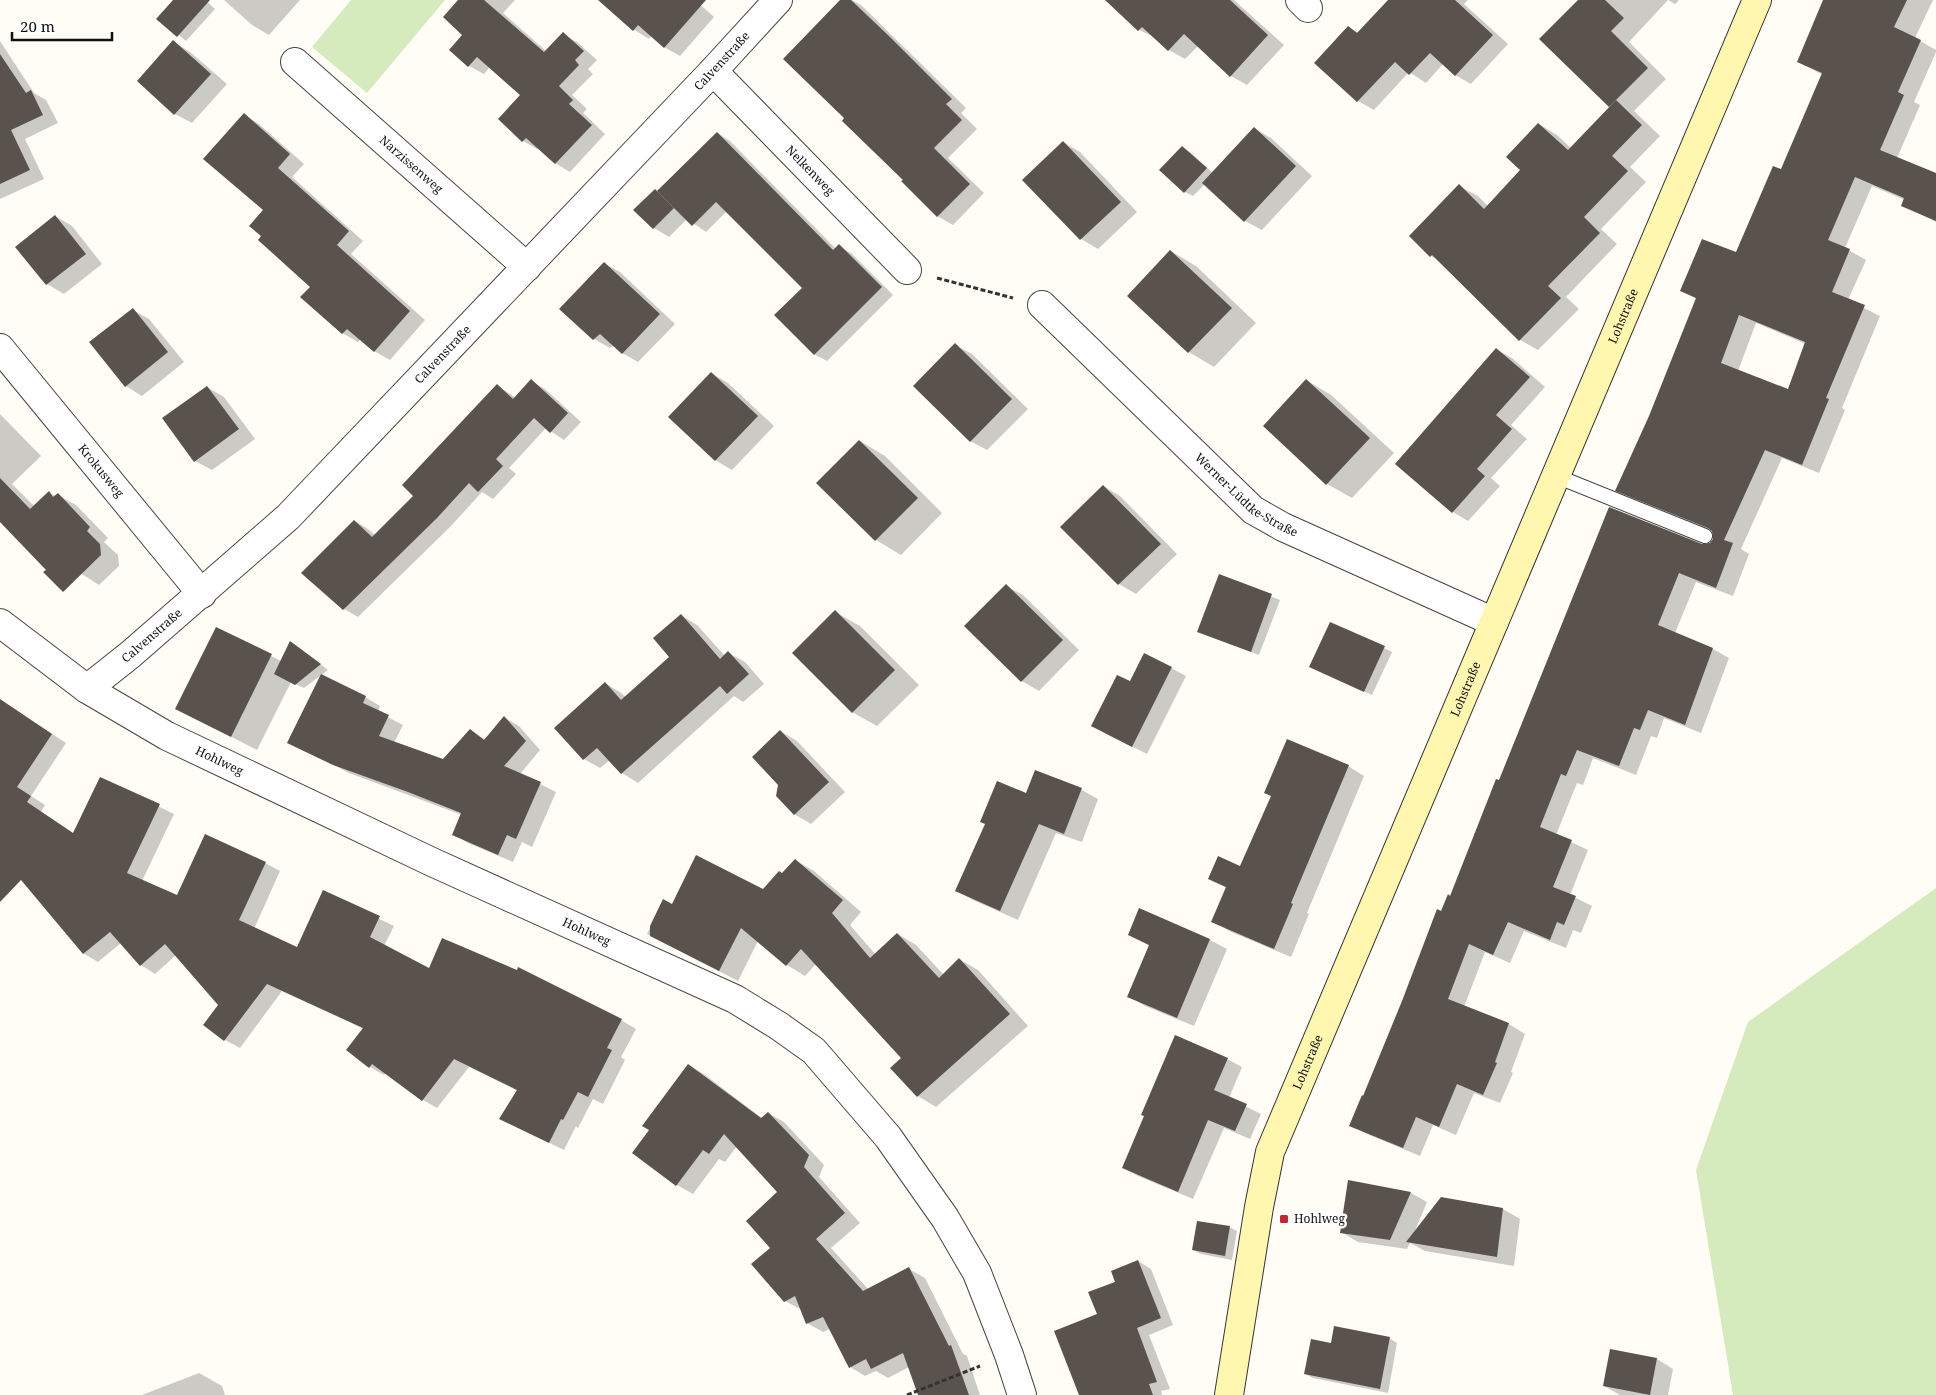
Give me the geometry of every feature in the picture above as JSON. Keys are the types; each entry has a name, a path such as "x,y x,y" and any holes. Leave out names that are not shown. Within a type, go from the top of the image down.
{"main road":[{"name":"Lohstraße","path":"1229,1395 1258,1207 1270,1152 1757,0"}],"street":[{"name":"Calvenstraße","path":"87,688 131,654 202,594 288,517 527,268 778,0"},
{"name":"Narzissenweg","path":"295,62 527,268"},
{"name":"Nelkenweg","path":"713,71 907,270"},
{"name":"Werner-Lüdtke-Straße","path":"1042,305 1253,510 1282,527 1494,622"},
{"name":"Krokusweg","path":"0,348 202,594"},
{"name":"Hohlweg","path":"0,623 87,688 176,740 441,866 735,999 779,1026 814,1051 888,1137 945,1218 977,1273 1009,1355 1022,1395"}],"lane":[{"path":"1556,476 1705,536"}],"path":[{"path":"907,270 1042,305"},
{"path":"907,1395 1009,1355"}],"green space":[{"path":"351,0 445,0 367,93 312,47"},
{"path":"1936,888 1936,1395 1733,1395 1696,1170 1748,1022"}],"building":[{"path":"173,0 210,0 177,37 156,19"},
{"path":"458,0 484,0 544,52 563,32 584,51 575,60 579,65 559,86 573,100 569,104 592,125 555,164 526,138 522,142 498,119 520,95 477,57 468,67 449,50 462,35 443,17"},
{"path":"598,0 706,0 664,48 638,25 633,31"},
{"path":"840,0 851,0 890,37 952,99 946,104 962,120 934,148 970,184 937,217 901,181 903,180 842,121 844,118 783,59"},
{"path":"1105,0 1230,0 1268,35 1230,77 1184,34 1168,51 1142,27 1138,31"},
{"path":"1388,0 1455,0 1493,35 1455,76 1430,53 1409,75 1395,62 1357,102 1314,63 1348,26 1357,33"},
{"path":"1578,0 1605,0 1624,18 1611,31 1648,68 1609,107 1539,39"},
{"path":"1823,0 1907,0 1894,27 1921,40 1898,92 1904,95 1880,150 1936,173 1936,221 1901,206 1904,198 1855,177 1828,240 1850,249 1832,292 1865,305 1826,398 1829,399 1802,465 1765,450 1724,540 1733,543 1716,588 1679,573 1658,625 1713,648 1685,725 1648,710 1640,730 1634,728 1619,766 1577,750 1566,776 1561,774 1540,827 1572,840 1553,887 1576,896 1564,925 1557,922 1550,940 1508,922 1493,955 1469,944 1448,999 1509,1023 1495,1062 1497,1063 1483,1095 1457,1084 1439,1127 1416,1117 1403,1148 1349,1126 1402,1001 1437,909 1441,911 1448,894 1450,896 1496,779 1499,780 1609,507 1702,544 1710,543 1713,539 1712,531 1708,528 1615,491 1649,416 1696,298 1680,291 1702,239 1736,252 1773,166 1781,169 1822,73 1797,62","holes":["1739,315 1805,342 1788,389 1721,363"]},
{"path":"173,40 211,74 174,115 137,81"},
{"path":"0,54 26,93 31,90 43,115 11,130 30,170 0,184"},
{"path":"1616,100 1642,125 1612,156 1628,171 1584,217 1600,233 1548,286 1561,298 1519,341 1432,255 1430,257 1409,236 1459,184 1484,209 1520,170 1506,157 1538,123 1568,150"},
{"path":"244,113 290,154 278,168 349,231 337,245 410,311 374,352 347,329 342,334 300,297 310,287 258,240 261,236 249,226 263,210 203,159"},
{"path":"1254,127 1296,166 1244,222 1202,183"},
{"path":"717,132 833,250 839,244 882,287 814,355 774,315 802,288 716,202 692,226 657,191"},
{"path":"1063,141 1121,202 1080,240 1022,180"},
{"path":"1182,146 1207,168 1184,193 1159,170"},
{"path":"655,189 674,208 653,229 633,210"},
{"path":"55,215 86,254 46,285 15,247"},
{"path":"1170,250 1232,308 1188,353 1127,296"},
{"path":"604,262 660,314 622,354 600,334 593,340 559,309"},
{"path":"133,308 168,352 125,387 89,342"},
{"path":"955,343 1012,399 970,442 913,386"},
{"path":"1496,348 1530,377 1496,415 1512,429 1477,469 1485,476 1452,513 1395,464"},
{"path":"711,372 758,416 715,461 668,417"},
{"path":"531,379 568,413 550,433 534,418 496,459 503,466 478,492 469,483 437,518 343,610 301,573 354,520 372,537 413,496 402,485 497,384 513,399"},
{"path":"1306,379 1370,438 1326,485 1263,426"},
{"path":"207,386 239,429 194,462 162,418"},
{"path":"859,440 918,498 875,541 816,483"},
{"path":"0,478 30,509 49,491 53,497 58,493 90,527 87,531 100,544 101,555 63,592 43,572 46,570 0,522"},
{"path":"1103,485 1161,544 1118,585 1060,527"},
{"path":"1219,574 1272,594 1251,652 1197,632"},
{"path":"1006,584 1063,640 1021,682 964,626"},
{"path":"835,610 895,670 852,713 792,653"},
{"path":"681,614 720,659 728,651 749,674 727,694 720,686 621,774 597,748 583,760 554,728 605,682 621,700 669,657 653,638"},
{"path":"1330,622 1385,646 1364,692 1309,667"},
{"path":"216,627 272,654 231,737 175,709"},
{"path":"290,641 321,664 295,685 274,674"},
{"path":"1144,653 1172,667 1132,747 1091,726 1117,675 1130,681"},
{"path":"321,674 366,696 363,703 389,715 379,736 443,759 470,729 484,740 504,716 526,741 504,766 541,782 516,839 507,835 498,855 452,835 461,813 333,765 287,743"},
{"path":"0,699 52,734 17,787 31,796 27,802 73,833 100,777 160,804 127,873 177,895 205,834 266,862 239,920 297,947 323,890 380,916 370,937 429,968 442,938 517,970 518,967 622,1019 607,1048 612,1050 588,1097 578,1092 549,1143 499,1119 517,1090 454,1059 422,1101 372,1064 369,1068 346,1050 363,1028 267,984 224,1041 203,1025 218,1005 165,944 140,966 110,932 83,954 21,880 0,902"},
{"path":"780,730 829,782 794,815 776,796 778,785 752,757"},
{"path":"1287,739 1349,765 1291,903 1293,904 1274,949 1211,922 1226,887 1208,879 1218,856 1240,866 1271,796 1264,793"},
{"path":"1035,770 1082,788 1064,834 1039,824 1000,911 955,891 985,824 980,822 997,781 1026,793"},
{"path":"696,855 763,889 779,871 782,873 795,859 843,900 832,913 870,958 897,933 939,978 959,958 1010,1014 917,1097 890,1068 901,1058 801,949 786,966 741,928 719,971 650,936 650,926 663,899 672,904"},
{"path":"1139,908 1210,939 1177,1018 1127,997 1149,945 1128,935"},
{"path":"1175,1035 1228,1058 1214,1090 1247,1104 1235,1131 1208,1120 1178,1192 1122,1168 1144,1116 1141,1115"},
{"path":"688,1064 761,1118 768,1112 809,1155 804,1167 845,1213 816,1239 863,1291 909,1267 949,1346 951,1345 969,1395 918,1395 903,1353 871,1369 866,1359 849,1368 823,1317 806,1324 795,1296 784,1302 751,1264 770,1248 746,1221 777,1192 724,1134 709,1154 703,1150 676,1186 632,1153 649,1130 642,1126"},
{"path":"1348,1180 1411,1192 1390,1240 1340,1233"},
{"path":"1441,1197 1503,1208 1497,1257 1406,1242"},
{"path":"1197,1221 1230,1226 1225,1256 1192,1250"},
{"path":"1138,1260 1161,1318 1137,1328 1157,1382 1149,1384 1153,1395 1079,1395 1054,1331 1097,1314 1088,1292 1115,1282 1111,1271"},
{"path":"1334,1326 1390,1337 1380,1389 1304,1374 1311,1339 1331,1343"},
{"path":"1610,1349 1657,1358 1650,1395 1603,1386"}],"place":[{"name":"Hohlweg","path":"1284,1219"}]}
